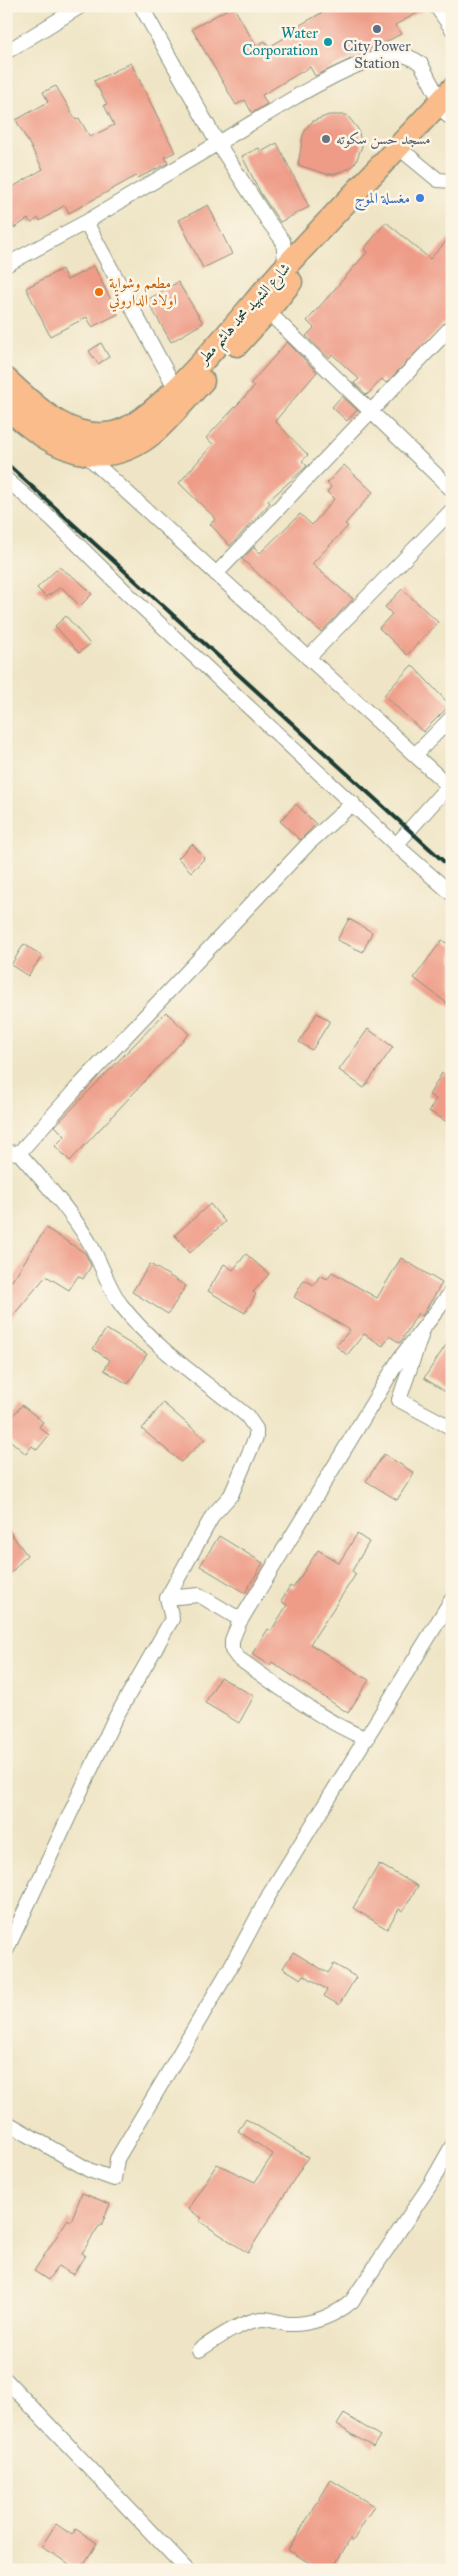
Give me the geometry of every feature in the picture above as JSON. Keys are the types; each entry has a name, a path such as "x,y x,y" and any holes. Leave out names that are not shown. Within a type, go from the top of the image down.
{"main road":[{"name":"شارع الشهيد محمد هاشم مطر","path":"8,411 66,450 85,455 111,454 139,443 157,429 179,396 263,306 288,274 448,105"},
{"name":"شارع الشهيد محمد هاشم مطر","path":"6,379 47,415 82,433 96,435 114,433 129,428 179,396"}],"street":[{"path":"6,52 81,6"},
{"path":"141,6 217,142 283,241 288,274"},
{"path":"436,6 452,29"},
{"path":"6,265 86,222 217,142 329,78 393,54 408,56 421,64 448,105"},
{"path":"404,153 438,180 452,181"},
{"path":"86,222 179,396"},
{"path":"263,306 452,490"},
{"path":"216,574 452,326"},
{"path":"82,433 85,455 450,788 396,845"},
{"path":"6,479 396,845 452,894"},
{"path":"308,658 452,510"},
{"path":"415,755 452,717"},
{"path":"6,1951 113,1722 172,1619 167,1598 214,1515 232,1495 256,1437 256,1429 247,1416 162,1349 136,1323 120,1304 100,1260 61,1201 12,1152 76,1089 296,856 353,803"},
{"path":"367,1739 343,1729 296,1700 238,1658 232,1650 232,1640 241,1620 400,1358 452,1292"},
{"path":"425,1324 399,1400 452,1428"},
{"path":"167,1598 199,1595 241,1620"},
{"path":"6,2122 89,2170 114,2179 114,2168 121,2150 230,1968 269,1895 452,1599"},
{"path":"199,2350 230,2330 262,2319 304,2324 340,2311 352,2301 430,2185 452,2146"},
{"path":"6,2380 187,2570"}],"building":[{"path":"233,6 256,46 265,41 269,47 293,33 291,30 334,6 427,8 395,25 401,34 380,45 382,48 353,58 315,76 310,67 262,95 267,104 252,113 245,100 236,105 192,29"},
{"path":"131,63 175,152 165,157 168,163 138,178 136,176 69,213 65,205 40,221 39,218 31,223 28,219 14,228 11,222 6,225 6,196 13,192 11,188 43,169 16,120 48,102 43,92 56,86 76,120 79,118 90,137 114,125 104,105 107,104 94,81"},
{"path":"329,115 347,115 358,129 362,146 356,162 350,168 335,174 326,174 298,165 303,135 307,127 313,121"},
{"path":"277,143 309,207 280,222 261,194 242,156 259,148 261,152"},
{"path":"208,205 232,254 203,268 179,220"},
{"path":"386,222 430,259 452,235 452,316 386,383 382,379 367,395 354,383 359,379 332,354 329,358 306,336 314,328 307,321 367,252 364,249"},
{"path":"94,266 118,314 92,327 87,317 50,336 26,288 62,269 67,280"},
{"path":"178,282 203,323 171,342 147,300"},
{"path":"287,342 317,372 275,421 308,455 302,461 307,466 268,501 270,503 230,546 210,524 215,520 213,516 179,483 213,444 206,438 254,387 250,384"},
{"path":"101,343 109,357 98,364 89,351"},
{"path":"342,396 357,410 347,421 332,407"},
{"path":"344,465 373,492 345,524 348,526 312,564 353,599 321,632 242,559 254,547 260,553 300,514 312,525 334,499 327,492 331,487 327,483"},
{"path":"59,567 79,581 92,594 80,606 61,587 46,597 37,588"},
{"path":"402,589 438,622 407,655 379,628 392,614 385,607"},
{"path":"66,616 90,644 79,653 55,626"},
{"path":"412,665 450,705 423,732 384,695"},
{"path":"296,804 316,824 300,840 280,821"},
{"path":"192,844 205,858 191,872 178,858"},
{"path":"349,919 372,932 363,952 337,940"},
{"path":"442,940 452,947 452,1007 414,978"},
{"path":"24,944 42,956 28,976 11,965"},
{"path":"166,1012 189,1034 70,1161 55,1146 65,1136 55,1126"},
{"path":"317,1013 330,1021 312,1050 299,1042"},
{"path":"368,1029 393,1047 364,1088 339,1070"},
{"path":"442,1073 450,1077 452,1075 452,1125 429,1111 436,1099 429,1095"},
{"path":"210,1204 225,1222 190,1253 175,1235"},
{"path":"46,1228 85,1253 91,1266 83,1279 78,1276 69,1290 46,1276 6,1324 6,1276 12,1281"},
{"path":"246,1254 269,1274 253,1292 256,1294 245,1313 208,1291 224,1264 233,1270"},
{"path":"401,1258 442,1283 422,1316 418,1313 400,1343 389,1336 383,1346 364,1334 347,1355 336,1346 350,1330 294,1297 304,1280 314,1285 320,1275 327,1279 332,1272 377,1298"},
{"path":"150,1264 186,1286 168,1314 132,1292"},
{"path":"106,1329 147,1354 128,1384 104,1370 110,1360 93,1349"},
{"path":"452,1336 452,1396 424,1378"},
{"path":"163,1403 205,1439 181,1462 142,1429"},
{"path":"22,1405 43,1422 39,1427 49,1435 37,1450 32,1446 26,1454 6,1437 6,1424"},
{"path":"384,1454 414,1473 397,1500 366,1481"},
{"path":"6,1527 27,1555 6,1578"},
{"path":"357,1534 369,1542 352,1571 356,1574 310,1644 369,1680 348,1713 272,1662 270,1665 252,1654 268,1629 271,1631 287,1605 281,1601 290,1586 293,1588 318,1550 339,1563"},
{"path":"219,1536 263,1563 245,1593 200,1566"},
{"path":"220,1677 254,1696 239,1723 205,1703"},
{"path":"379,1864 418,1886 403,1911 399,1909 387,1929 353,1908"},
{"path":"293,1952 328,1973 334,1964 356,1977 339,2005 324,1996 327,1990 304,1975 301,1979 283,1968"},
{"path":"246,2119 308,2157 248,2253 199,2221 202,2218 188,2209 217,2164 255,2182 273,2154 238,2131"},
{"path":"82,2193 110,2204 101,2226 99,2226 82,2253 85,2255 73,2275 58,2266 48,2280 34,2271 68,2219 71,2221"},
{"path":"344,2414 380,2436 373,2447 337,2425"},
{"path":"331,2480 374,2506 353,2541 350,2539 332,2570 321,2570 288,2550"},
{"path":"56,2524 72,2535 76,2529 97,2543 80,2570 41,2547"}],"railway":[{"path":"6,463 452,869"}],"place":[{"name":"City Power Station","path":"377,29"},
{"name":"Water Corporation","path":"328,42"},
{"name":"مسجد حسن سكوته","path":"326,139"},
{"name":"مغسلة الموج","path":"420,198"},
{"name":"مطعم وشواية اولاد الداروتي","path":"99,292"}]}
